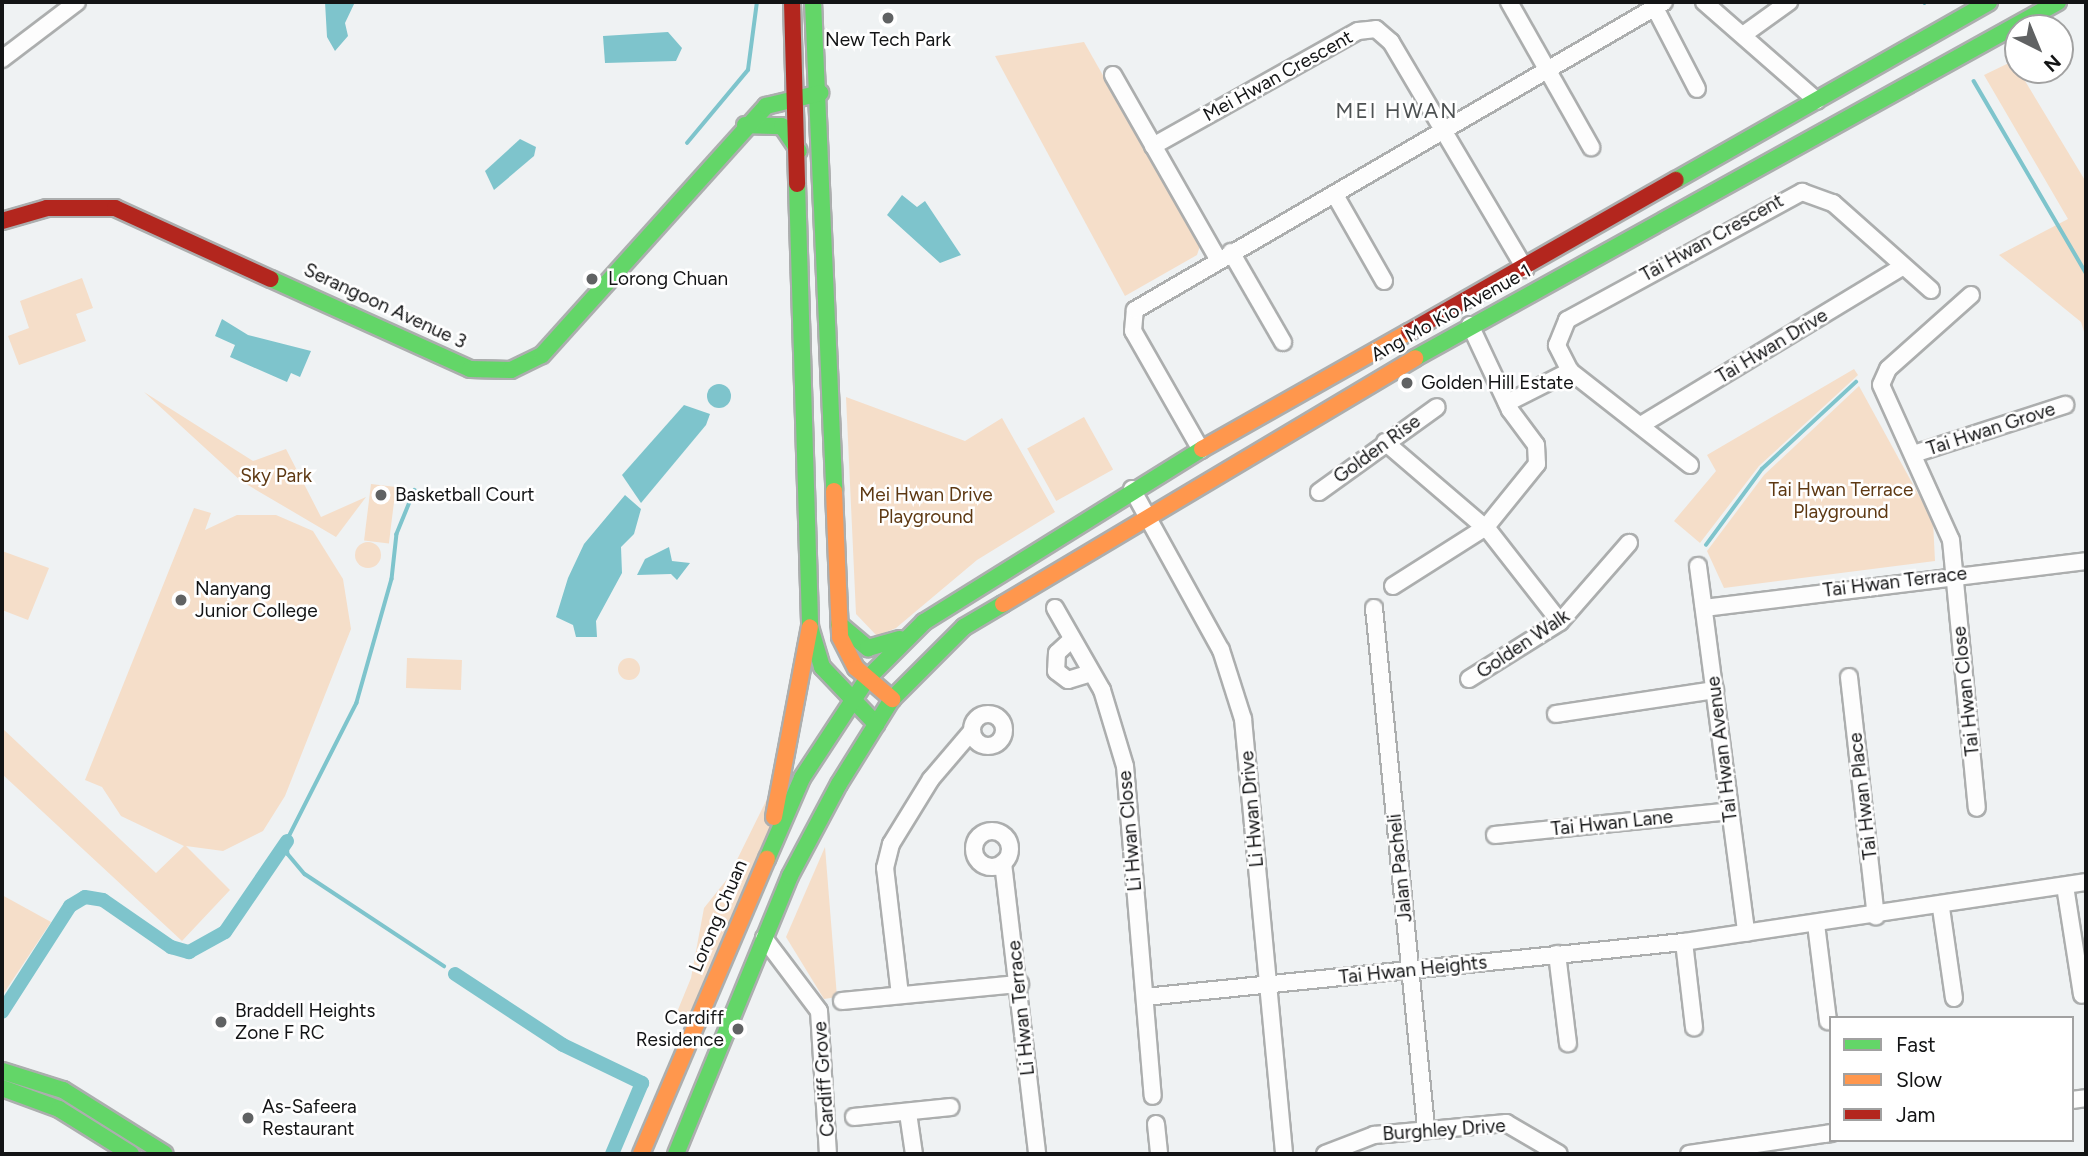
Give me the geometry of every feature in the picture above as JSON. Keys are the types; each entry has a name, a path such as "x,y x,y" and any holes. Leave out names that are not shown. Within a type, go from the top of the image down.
{"main road":[{"path":"765,859 810,627 808,429 800,153 792,2"},
{"path":"676,1154 790,876 892,699 867,679 844,651 839,624 828,265 813,2"},
{"name":"Ang Mo Kio Avenue 1","path":"867,679 910,633 961,592 1132,489 1525,269 1989,2"},
{"name":"Ang Mo Kio Avenue 1","path":"892,699 984,612 1470,325 2058,2"},
{"name":"Serangoon Avenue 3","path":"2,221 47,208 115,208 470,369 511,370 542,355 745,125 765,106 797,94 820,93"},
{"path":"745,125 782,126 800,153"},
{"path":"803,266 828,265"},
{"path":"808,429 819,433 834,423"},
{"path":"839,624 868,649 910,633"},
{"path":"810,627 822,667 850,703 876,724"},
{"name":"Lorong Chuan","path":"641,1154 765,859 802,778 867,679"},
{"path":"2,1071 63,1090 165,1154"},
{"path":"2,1088 59,1109 131,1154"}],"street":[{"path":"2,59 77,2"},
{"path":"1509,2 1591,147"},
{"path":"1704,2 1817,101"},
{"path":"1743,35 1789,2"},
{"path":"1201,450 1130,319 1144,302 1549,73 1660,5 1697,89"},
{"name":"Mei Hwan Crescent","path":"1153,146 1369,27 1388,38 1525,269"},
{"path":"1113,75 1153,146 1283,342"},
{"name":"Tai Hwan Crescent","path":"1570,371 1557,339 1574,314 1795,193 1827,199 1931,290"},
{"path":"1335,195 1384,281"},
{"name":"Tai Hwan Drive","path":"1641,425 1902,267"},
{"name":"Tai Hwan Grove","path":"1954,574 1945,517 1917,453 1882,392 1882,377 1971,295"},
{"path":"1393,586 1486,527 1538,459 1536,445 1507,403 1470,325"},
{"path":"1507,403 1570,371 1690,465"},
{"name":"Tai Hwan Grove","path":"1917,453 2065,405"},
{"name":"Golden Rise","path":"1319,492 1437,407"},
{"path":"1385,442 1486,527 1560,622"},
{"name":"Li Hwan Drive","path":"1132,489 1213,633 1235,687 1246,740 1284,1154"},
{"name":"Golden Walk","path":"1469,679 1560,622 1629,543"},
{"name":"Tai Hwan Terrace","path":"1704,608 1954,574 2086,561"},
{"name":"Tai Hwan Avenue","path":"1698,566 1746,933"},
{"name":"Tai Hwan Close","path":"1954,574 1977,808"},
{"name":"Li Hwan Close","path":"1055,608 1112,714 1125,766 1153,1096"},
{"name":"Jalan Pacheli","path":"1374,608 1426,1127"},
{"path":"1071,640 1057,653 1056,671 1068,680 1091,673"},
{"name":"Tai Hwan Place","path":"1849,677 1876,916"},
{"path":"1556,714 1715,690"},
{"path":"900,995 885,868 891,844 931,779 972,731"},
{"name":"Tai Hwan Lane","path":"1495,835 1730,811"},
{"name":"Li Hwan Terrace","path":"1003,863 1020,984 1037,1154"},
{"name":"Tai Hwan Heights","path":"1269,986 1684,942 1941,908 2086,881"},
{"path":"2066,886 2082,995"},
{"path":"1941,908 1954,998"},
{"path":"1816,924 1828,1021"},
{"name":"Cardiff Grove","path":"764,938 819,1011 828,1154"},
{"path":"1684,942 1694,1027"},
{"path":"1556,954 1568,1043"},
{"path":"842,1001 1020,984"},
{"path":"1145,997 1269,986"},
{"path":"854,1117 950,1107"},
{"path":"908,1113 914,1154"},
{"path":"1156,1124 1159,1154"},
{"name":"Burghley Drive","path":"1325,1154 1354,1139 1426,1127 1512,1125 1559,1154"},
{"path":"1689,1154 1779,1147 1829,1134"}],"green space":[{"path":"1084,42 1200,246 1197,255 1125,296 995,56"},
{"path":"2004,65 2004,84 2027,84 2086,182 2086,338 2081,322 1999,255 2068,219 1984,75"},
{"path":"82,278 93,308 76,314 86,341 19,365 8,336 29,328 20,301"},
{"path":"1854,369 1858,375 1759,466 1700,543 1674,521 1716,471 1707,455"},
{"name":"Tai Hwan Terrace Playground","path":"1859,386 1933,521 1935,561 1724,588 1707,551 1764,475"},
{"name":"Sky Park","path":"144,392 253,461 286,449 321,517 366,497 336,537 241,481"},
{"name":"Mei Hwan Drive Playground","path":"846,397 965,441 1002,418 1055,512 977,560 896,628 877,636 856,614"},
{"path":"1084,417 1113,469 1056,501 1027,449"},
{"path":"371,484 396,487 389,544 364,541"},
{"path":"194,508 211,513 205,530 237,515 276,515 313,531 343,579 351,629 285,796 263,831 223,851 186,846 230,890 182,941 2,774 2,728 156,873 184,846 121,816 102,787 85,780"},
{"path":"368,542 377,546 381,555 377,564 368,568 359,564 355,555 359,546"},
{"path":"2,551 49,568 28,620 2,610"},
{"path":"407,658 462,660 461,690 406,688"},
{"path":"629,658 637,661 640,669 637,677 629,680 621,677 618,669 621,661"},
{"path":"784,795 687,1032 675,1017 691,978 704,908 728,878 767,799"},
{"path":"825,847 837,997 824,999 786,937"},
{"path":"2,895 51,922 2,996"}],"water":[{"path":"325,2 355,2 345,23 348,36 335,51 327,37"},
{"path":"668,32 682,48 676,61 605,63 603,36"},
{"path":"520,139 536,147 534,156 494,190 485,171"},
{"path":"902,195 917,207 925,201 961,255 940,263 887,215"},
{"path":"222,319 248,335 311,351 300,377 291,373 287,382 230,357 235,345 215,336"},
{"path":"719,384 728,387 731,396 728,405 719,408 710,405 707,396 710,387"},
{"path":"684,405 710,414 706,425 641,503 622,475"},
{"path":"625,495 641,509 634,534 621,547 622,573 596,621 597,637 576,637 573,625 556,617 568,578 584,544"},
{"path":"669,547 672,561 690,563 677,580 671,574 637,575 645,559"}],"waterway":[{"path":"687,143 748,70 757,2"},
{"path":"1974,81 2086,273"},
{"path":"1706,545 1762,469 1856,382"},
{"path":"415,490 397,534 392,579 357,703 287,841 288,854 305,874 444,966"},
{"path":"2,1012 70,906 85,897 103,900 171,947 189,952 225,932 287,841"},
{"path":"455,974 563,1045 642,1083 612,1154"}],"traffic: fast":[{"path":"813,2 834,491"},
{"path":"1676,180 1989,2"},
{"path":"1415,358 2058,2"},
{"path":"271,279 470,369 511,370 542,355 766,106 820,93"},
{"path":"745,125 782,126 799,151"},
{"path":"797,184 810,627 822,667 876,724"},
{"path":"767,859 802,778 867,679 924,622 1202,449"},
{"path":"676,1154 790,876 839,784 892,699 964,627 1003,604"},
{"path":"839,624 868,648 900,639"},
{"path":"2,1071 63,1090 165,1154"},
{"path":"2,1088 59,1109 131,1154"}],"traffic: slow":[{"path":"1202,449 1409,332"},
{"path":"1003,604 1415,358"},
{"path":"834,491 840,637 856,668 892,699"},
{"path":"774,817 810,627"},
{"path":"641,1154 767,859"}],"traffic: jam":[{"path":"792,2 797,184"},
{"path":"1409,332 1676,180"},
{"path":"2,221 47,208 115,208 271,279"}],"place":[{"name":"New Tech Park","path":"888,18"},
{"name":"Lorong Chuan","path":"592,279"},
{"name":"Golden Hill Estate","path":"1407,383"},
{"name":"Basketball Court","path":"381,495"},
{"name":"Nanyang Junior College","path":"181,600"},
{"name":"Braddell Heights Zone F RC","path":"221,1022"},
{"name":"Cardiff Residence","path":"738,1029"},
{"name":"As-Safeera Restaurant","path":"248,1118"}],"district":[{"name":"MEI HWAN","path":"1397,111"}]}
